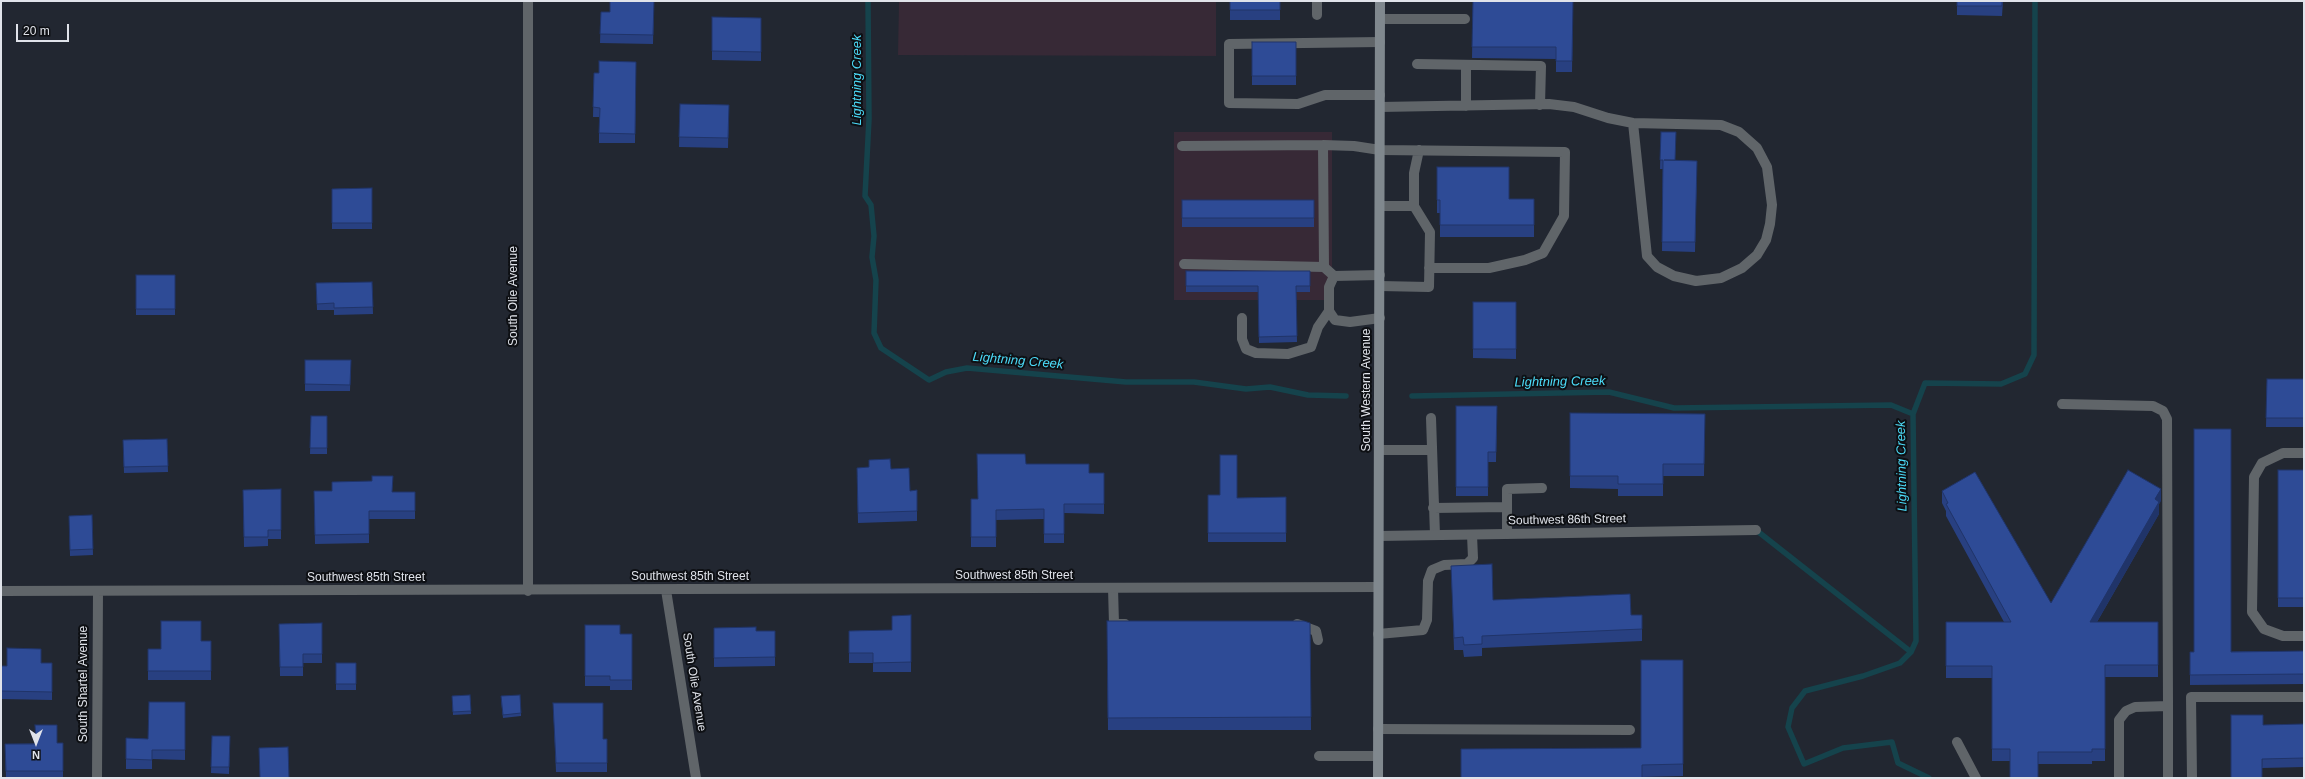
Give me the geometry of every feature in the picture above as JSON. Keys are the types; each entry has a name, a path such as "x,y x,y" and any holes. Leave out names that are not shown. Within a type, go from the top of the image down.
{"main road":[{"name":"South Western Avenue","path":"1378,778 1380,1"}],"street":[{"name":"South Olie Avenue","path":"528,1 528,591"},
{"path":"1316,1 1316,16"},
{"path":"1380,19 1465,19"},
{"path":"1380,42 1228,44 1229,103 1298,104 1325,95 1380,95"},
{"path":"1417,64 1541,66 1540,105"},
{"path":"1466,65 1466,106"},
{"path":"1380,107 1540,105 1574,107 1608,118 1633,123 1721,125 1739,132 1757,148 1767,167 1771,187 1770,224 1766,240 1757,255 1742,268 1721,278 1696,281 1674,276 1657,267 1647,256 1633,123"},
{"path":"1324,145 1324,267"},
{"path":"1182,146 1324,145 1354,146 1380,150 1565,152 1564,216 1543,253 1525,260 1489,268 1430,268"},
{"path":"1380,286 1430,287 1430,232 1414,206 1414,173 1419,150"},
{"path":"1380,206 1414,206"},
{"path":"1184,264 1324,267 1334,276 1380,275"},
{"path":"1334,276 1329,287 1329,311 1335,320 1350,322 1380,318"},
{"path":"1242,318 1242,339 1246,349 1256,353 1288,354 1311,347 1318,327 1329,311"},
{"path":"2062,404 2153,406 2163,411 2168,419 2168,778"},
{"path":"1431,418 1434,535"},
{"path":"1380,450 1431,450"},
{"path":"2304,453 2283,453 2262,463 2254,477 2252,612 2264,628 2283,636 2304,636"},
{"path":"1507,534 1507,489 1542,488"},
{"path":"1433,508 1507,507"},
{"name":"Southwest 86th Street","path":"1379,536 1756,530"},
{"path":"1378,634 1424,630 1427,620 1428,581 1432,570 1444,565 1467,564 1473,558 1472,535"},
{"name":"Southwest 85th Street","path":"1,591 528,591 1378,587"},
{"path":"1113,588 1114,624 1137,624"},
{"name":"South Olie Avenue","path":"666,590 696,778"},
{"name":"South Shartel Avenue","path":"97,778 98,591"},
{"path":"1284,624 1309,626 1316,631 1318,640"},
{"path":"2192,778 2190,697 2304,697"},
{"path":"2119,778 2119,720 2126,711 2135,707 2168,706"},
{"path":"1378,729 1630,730"},
{"path":"1957,742 1976,778"},
{"path":"1319,756 1378,756"}],"shaded area":[{"path":"899,1 1216,1 1216,56 898,55"},
{"path":"1174,132 1332,132 1332,300 1174,300"}],"building":[{"path":"610,1 654,1 653,35 600,34 601,12 610,12"},
{"path":"1230,1 1280,1 1280,10 1230,10"},
{"path":"1473,1 1573,1 1572,61 1556,61 1556,47 1472,47"},
{"path":"1957,1 2002,1 2002,6 1957,6"},
{"path":"712,17 761,18 761,52 712,51"},
{"path":"1252,42 1296,42 1296,76 1252,76"},
{"path":"599,61 636,62 635,134 599,133 600,108 593,107 594,73 599,73"},
{"path":"680,104 729,105 728,138 679,137"},
{"path":"1661,132 1676,132 1675,160 1664,160 1697,161 1695,242 1662,242 1663,160 1660,160"},
{"path":"1437,167 1509,167 1509,199 1534,199 1534,225 1440,225 1440,200 1437,200"},
{"path":"372,188 372,223 332,223 332,189"},
{"path":"1182,200 1314,200 1314,218 1182,218"},
{"path":"1186,271 1310,271 1310,286 1296,286 1297,336 1259,337 1258,286 1186,286"},
{"path":"136,275 175,275 175,309 136,309"},
{"path":"372,282 373,307 334,308 334,303 317,304 316,283"},
{"path":"1473,302 1516,302 1516,349 1473,349"},
{"path":"305,360 351,360 350,385 305,384"},
{"path":"2267,379 2304,379 2304,418 2266,418"},
{"path":"1456,406 1497,406 1496,452 1488,452 1488,487 1456,487"},
{"path":"1570,413 1705,414 1704,464 1663,464 1663,484 1618,484 1618,476 1570,476"},
{"path":"311,416 327,416 327,448 310,448"},
{"path":"2194,429 2231,429 2231,652 2304,651 2304,674 2190,675 2190,652 2194,652"},
{"path":"167,439 168,466 124,467 123,440"},
{"path":"977,454 1025,454 1026,464 1089,464 1089,473 1104,473 1104,504 1064,504 1064,534 1044,534 1044,509 996,510 996,537 971,537 971,499 978,499"},
{"path":"1220,455 1237,455 1237,498 1286,497 1286,533 1208,533 1208,495 1220,495"},
{"path":"890,459 891,469 909,468 910,491 917,490 917,511 858,513 857,468 869,467 869,460"},
{"path":"2128,470 2161,489 2155,499 2159,502 2090,622 2158,622 2158,665 2105,665 2105,749 2092,749 2092,752 2038,752 2038,778 2010,778 2010,749 1992,749 1992,666 1946,666 1946,622 2011,622 1946,504 1948,503 1942,491 1975,472 2051,603"},
{"path":"2278,470 2304,470 2304,598 2278,598"},
{"path":"372,476 393,476 392,492 415,492 415,511 369,511 369,534 315,535 314,491 332,491 332,482 372,481"},
{"path":"281,489 281,530 268,530 268,537 244,537 243,490"},
{"path":"92,515 93,549 70,550 69,516"},
{"path":"1492,564 1493,600 1630,594 1631,615 1642,615 1642,629 1482,636 1482,644 1464,645 1463,637 1454,638 1451,566"},
{"path":"911,615 911,662 873,663 873,653 849,653 849,631 892,630 892,616"},
{"path":"161,621 201,621 201,641 211,641 211,671 148,671 148,649 161,649"},
{"path":"1107,621 1304,621 1310,623 1311,717 1108,718"},
{"path":"322,623 322,654 303,654 303,667 280,667 279,624"},
{"path":"585,625 620,625 620,634 632,634 632,680 610,680 610,676 585,676"},
{"path":"756,627 756,631 775,631 775,657 714,658 714,628"},
{"path":"7,648 41,649 41,663 52,663 52,692 1,691 1,666 7,666"},
{"path":"1641,660 1683,660 1683,764 1642,765 1642,778 1461,778 1461,749 1641,748"},
{"path":"336,663 356,663 356,684 336,684"},
{"path":"470,695 471,711 453,712 452,696"},
{"path":"520,695 521,713 503,715 501,696"},
{"path":"149,702 185,702 185,750 152,750 152,760 126,759 126,738 148,739"},
{"path":"553,703 603,703 603,739 607,739 607,763 556,763"},
{"path":"2231,715 2263,715 2263,725 2304,724 2304,758 2262,759 2262,778 2231,778"},
{"path":"35,725 57,725 57,743 63,743 63,771 6,771 5,744 36,744"},
{"path":"212,736 230,736 229,767 211,767"},
{"path":"288,747 289,778 260,778 259,748"}],"waterway":[{"name":"Lightning Creek","path":"868,1 869,119 865,196 871,205 874,236 872,257 876,280 874,333 881,348 929,380 946,372 967,368 1126,382 1194,382 1246,389 1270,387 1308,395 1346,396"},
{"name":"Lightning Creek","path":"1929,778 1898,763 1892,742 1843,748 1804,764 1788,727 1792,708 1805,691 1863,676 1900,663 1911,652 1916,641 1913,414 1925,383 2001,384 2025,374 2034,355 2035,1"},
{"name":"Lightning Creek","path":"1412,396 1609,392 1674,408 1891,405 1913,414"},
{"path":"1756,530 1911,652"}]}
